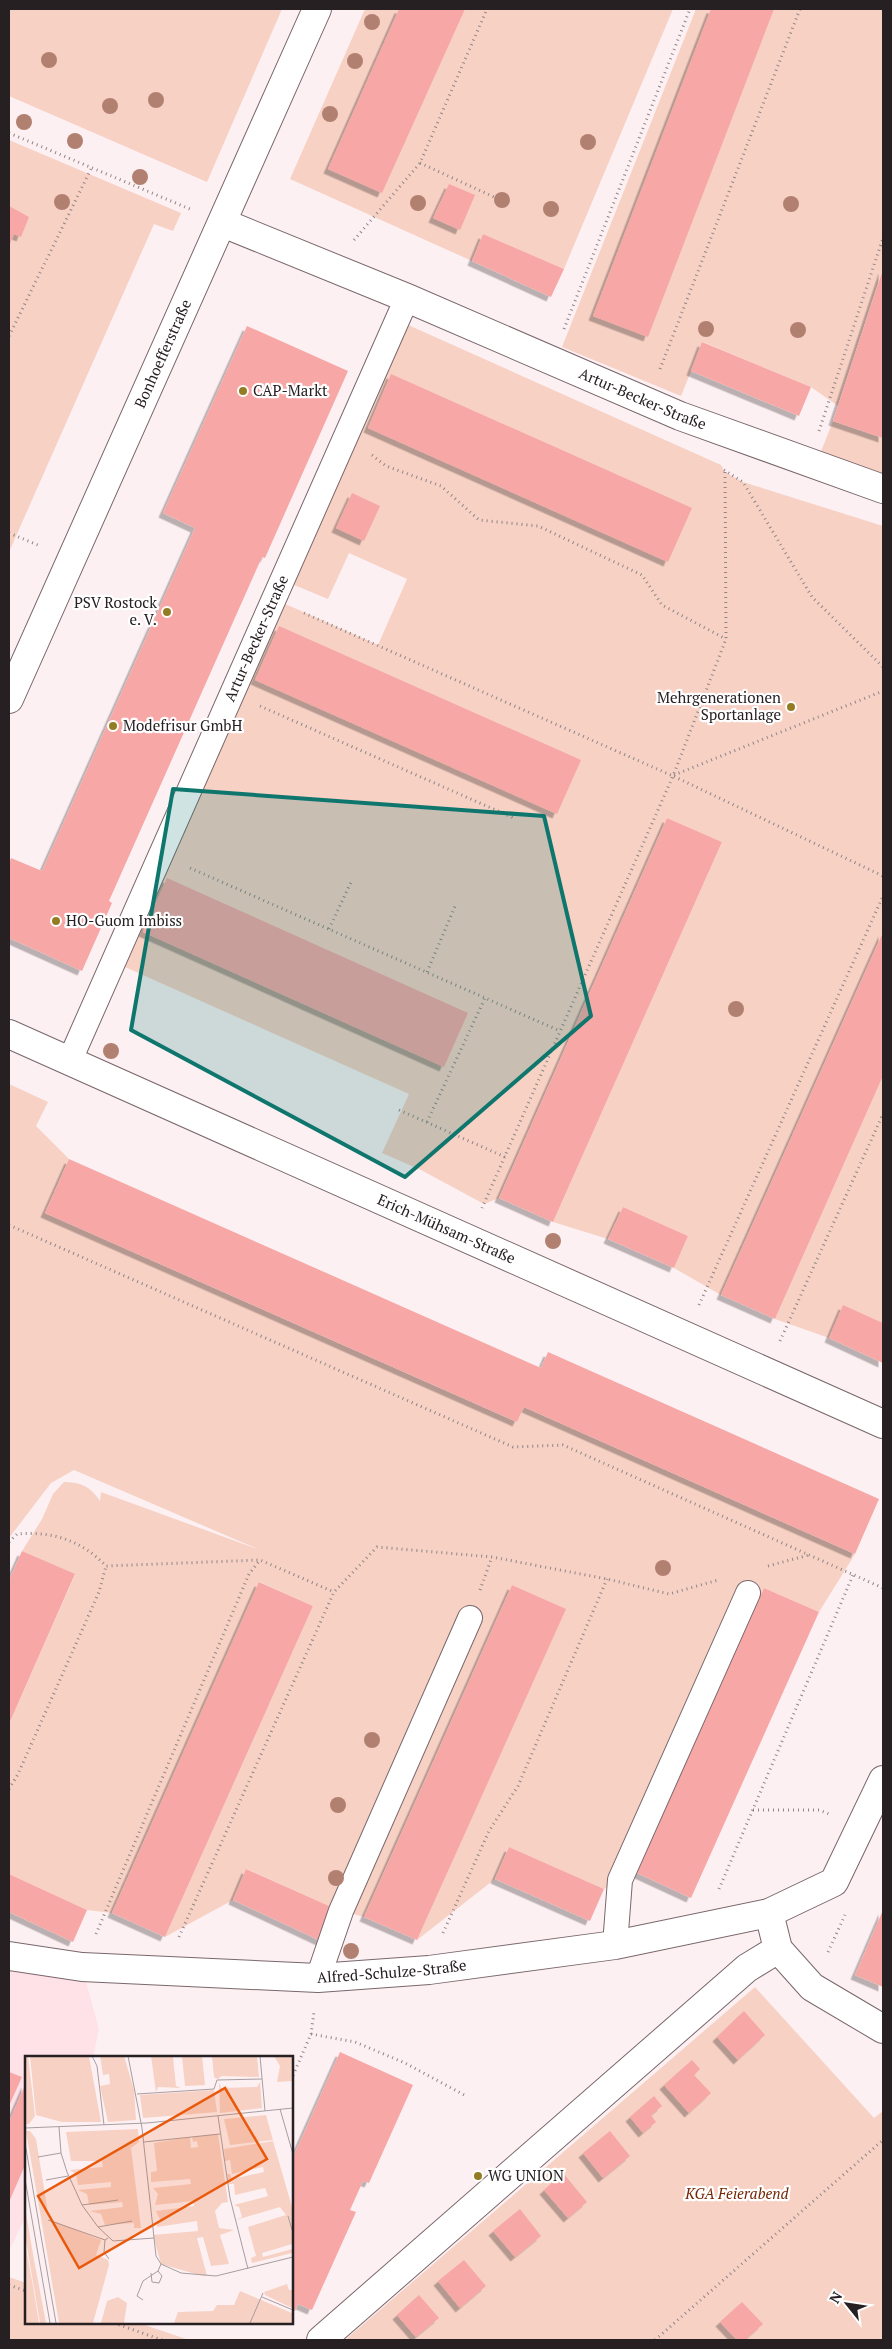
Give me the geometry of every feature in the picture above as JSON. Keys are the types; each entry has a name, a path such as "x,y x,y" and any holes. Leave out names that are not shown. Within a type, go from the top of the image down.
{"street":[{"name":"Bonhoefferstraße","path":"9,699 317,9"},
{"name":"Artur-Becker-Straße","path":"222,223 330,269 407,298 680,416 883,489"},
{"name":"Erich-Mühsam-Straße","path":"9,1034 686,1334 883,1424"},
{"path":"834,1882 883,1780"},
{"name":"Alfred-Schulze-Straße","path":"9,1956 82,1967 318,1978 429,1970 615,1946 769,1913 834,1882"},
{"path":"769,1913 778,1950 812,1987 883,2029"},
{"path":"321,2340 747,1968 778,1950"}],"lane":[{"name":"Artur-Becker-Straße","path":"70,1060 407,298"},
{"path":"615,1946 620,1880 748,1593"},
{"path":"318,1978 341,1911 470,1618"}],"path":[{"path":"330,269 420,163 487,9"},
{"path":"551,361 690,9"},
{"path":"648,401 800,9"},
{"path":"9,133 222,223"},
{"path":"420,163 494,197"},
{"path":"9,336 92,167"},
{"path":"809,462 883,238"},
{"path":"348,433 386,466 441,486 479,520 538,526 642,576 662,605 726,638"},
{"path":"469,1238 673,776 726,638 725,472 722,465"},
{"path":"725,472 743,482 812,597 883,667"},
{"path":"274,599 673,776 883,876"},
{"path":"673,776 883,691"},
{"path":"232,693 516,819"},
{"path":"208,876 560,1031"},
{"path":"329,929 352,880"},
{"path":"686,1334 883,896"},
{"path":"427,972 456,904"},
{"path":"427,1122 485,998"},
{"path":"398,1110 505,1157"},
{"path":"766,1371 883,1114"},
{"path":"9,1225 513,1447 563,1446 883,1588"},
{"path":"9,1542 17,1534 38,1532 47,1534 65,1539 92,1551 106,1566 260,1560 334,1592"},
{"path":"164,1972 334,1592 377,1547 492,1558 607,1578 669,1594 726,1578"},
{"path":"763,1568 809,1555"},
{"path":"82,1967 249,1574 260,1560"},
{"path":"9,1789 18,1774 99,1592 106,1566"},
{"path":"703,1927 853,1575"},
{"path":"429,1970 432,1956 490,1831 518,1786 607,1578"},
{"path":"753,1810 819,1810 862,1826"},
{"path":"812,1987 855,1891 834,1882"},
{"path":"292,2078 311,2034 318,1978"},
{"path":"311,2034 355,2042 405,2064 466,2096"},
{"path":"656,2340 883,2140"},
{"path":"9,2284 25,2291"},
{"path":"117,2324 162,2340"}],"highlighted area":[{"path":"173,789 544,816 591,1016 405,1177 131,1030"}],"shaded area":[{"path":"9,1956 82,1967 99,2029 93,2056 25,2056 25,2218 9,2251"}],"green space":[{"path":"9,9 282,9 207,182 9,96"},
{"path":"365,9 673,9 564,269 483,234 472,261 290,179"},
{"path":"696,9 883,9 883,268 838,406 811,387 703,342 681,396 562,347"},
{"path":"9,140 181,213 173,231 154,224 9,552"},
{"path":"397,320 721,465 725,472 743,482 883,526 883,932 721,1295 674,1268 688,1236 623,1207 608,1239 553,1222 722,842 667,818 499,1198 484,1204 421,1170 382,1153 409,1094 125,967 105,980 274,599 378,645 407,579 349,553 328,599 282,580"},
{"path":"833,421 883,438 883,476 820,454"},
{"path":"883,1076 883,1323 844,1306 829,1338 775,1319"},
{"path":"9,1084 48,1102 36,1126 69,1159 45,1213 517,1422 524,1407 855,1554 819,1612 764,1588 637,1873 604,1889 509,1847 495,1879 417,1940 565,1609 512,1585 364,1917 336,1909 247,1869 233,1900 165,1937 313,1606 260,1582 112,1913 87,1910 9,1874 9,1724 75,1575 22,1551 42,1519 53,1494 64,1482 80,1484 93,1492 100,1501 101,1492 260,1550 74,1470 51,1483 9,1538"},
{"name":"KGA Feierabend","path":"755,1987 874,2118 883,2111 883,2340 345,2340"},
{"path":"9,2277 25,2283 25,2324 142,2324 189,2340 9,2340"}],"building":[{"path":"399,9 465,9 382,193 328,169"},
{"path":"711,9 774,9 648,337 593,316"},
{"path":"449,184 475,195 460,230 433,218"},
{"path":"9,206 29,217 21,237 14,234 9,246"},
{"path":"483,234 564,269 551,297 472,261"},
{"path":"883,269 883,438 833,421"},
{"path":"247,326 348,371 265,558 262,557 109,901 112,903 82,971 9,938 9,864 11,858 42,871 195,528 163,513"},
{"path":"702,342 811,387 799,416 691,371"},
{"path":"391,374 692,508 668,562 368,428"},
{"path":"352,493 380,506 364,541 336,528"},
{"path":"279,626 581,760 557,814 255,680"},
{"path":"667,818 722,842 553,1222 499,1198"},
{"path":"167,878 468,1013 444,1067 143,932"},
{"path":"883,932 883,1076 775,1319 721,1295"},
{"path":"69,1159 541,1368 548,1352 879,1499 855,1554 524,1407 517,1422 45,1213"},
{"path":"623,1207 688,1236 674,1268 608,1239"},
{"path":"843,1305 883,1323 883,1363 829,1338"},
{"path":"22,1551 75,1574 9,1724 9,1580"},
{"path":"259,1582 313,1606 165,1937 112,1913"},
{"path":"512,1585 566,1609 417,1940 364,1917"},
{"path":"764,1588 819,1612 691,1898 637,1873"},
{"path":"509,1847 604,1889 590,1921 495,1879"},
{"path":"246,1869 336,1909 323,1942 233,1900"},
{"path":"9,1874 87,1910 73,1942 9,1912"},
{"path":"883,1910 883,1987 855,1975"},
{"path":"744,2011 765,2035 738,2060 717,2037"},
{"path":"340,2052 413,2085 369,2183 363,2181 350,2210 356,2212 312,2310 298,2304 295,2311 292,2310 292,2160"},
{"path":"692,2060 700,2069 694,2075 711,2093 689,2113 664,2085"},
{"path":"9,2072 22,2077 9,2106"},
{"path":"25,2085 25,2165 9,2202 9,2122"},
{"path":"654,2096 662,2106 651,2115 656,2122 643,2133 630,2117"},
{"path":"610,2131 630,2156 603,2178 583,2153"},
{"path":"563,2173 587,2202 568,2218 544,2190"},
{"path":"520,2209 541,2236 515,2257 493,2231"},
{"path":"464,2260 486,2286 460,2308 438,2281"},
{"path":"419,2295 439,2318 416,2337 397,2315"},
{"path":"742,2302 763,2324 745,2340 737,2340 720,2322"}],"place":[{"name":"CAP-Markt","path":"243,391"},
{"name":"PSV Rostock e. V.","path":"167,612"},
{"name":"Mehrgenerationen Sportanlage","path":"791,707"},
{"name":"Modefrisur GmbH","path":"113,726"},
{"name":"HO-Guom Imbiss","path":"56,921"},
{"name":"WG UNION","path":"478,2176"}]}
